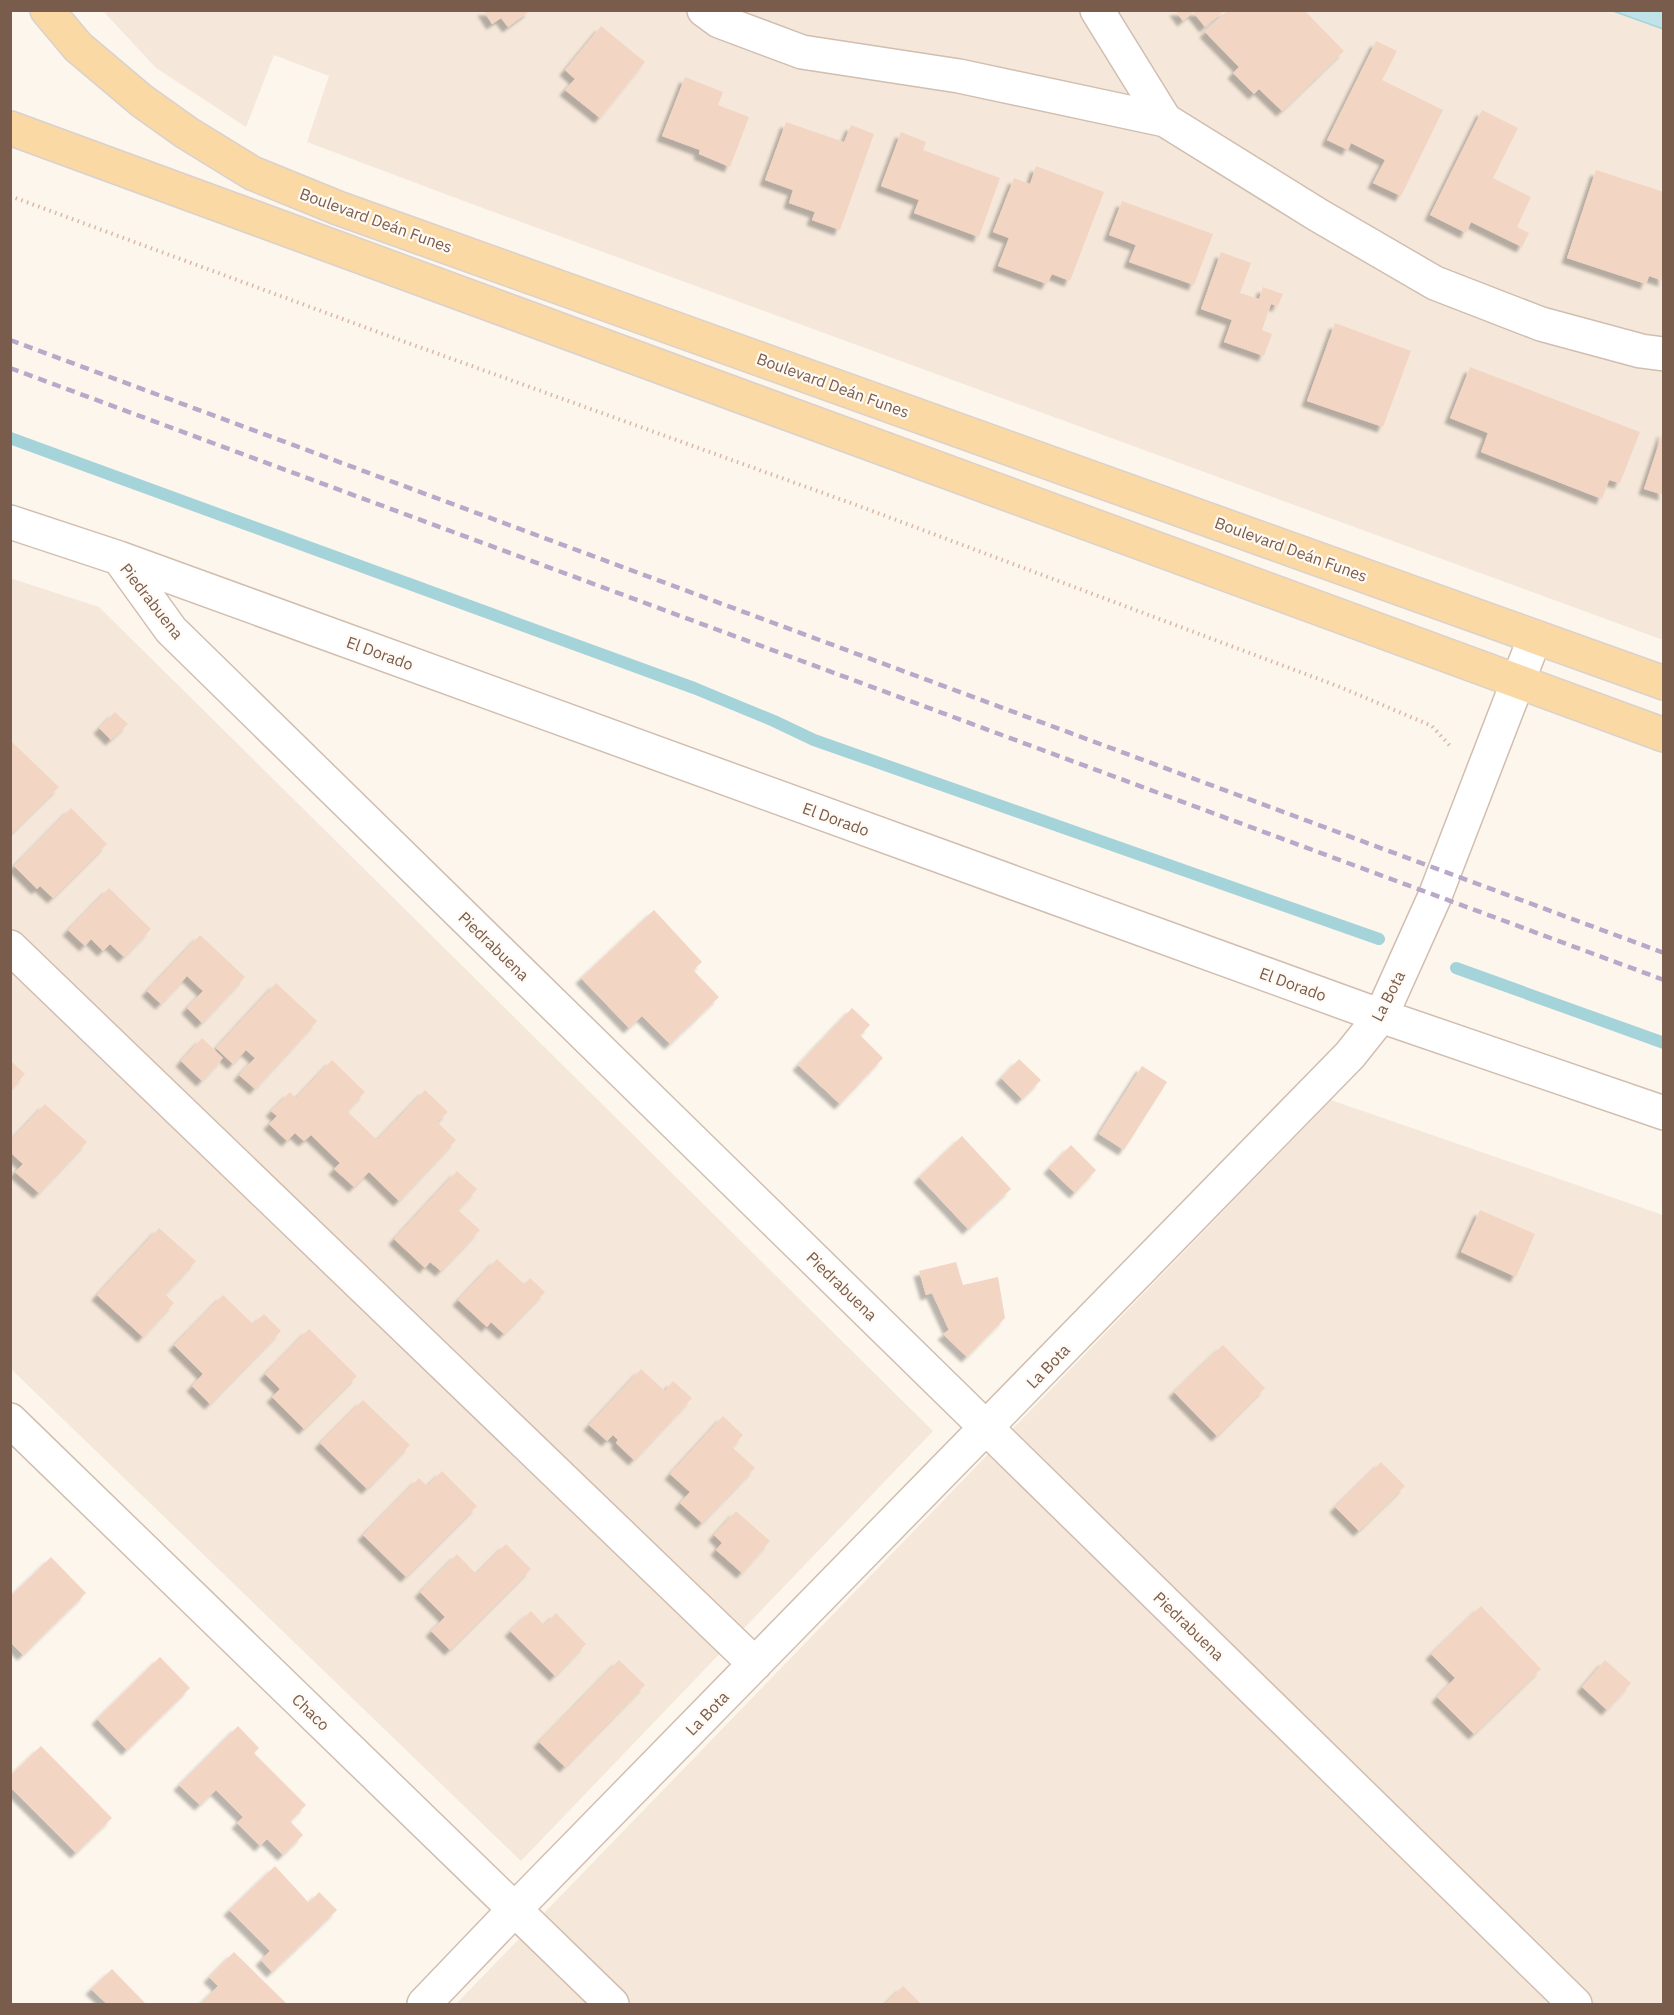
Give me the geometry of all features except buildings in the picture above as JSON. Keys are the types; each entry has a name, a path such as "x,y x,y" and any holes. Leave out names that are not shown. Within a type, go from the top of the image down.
{"main road":[{"name":"Boulevard Deán Funes","path":"47,10 78,46 142,101 187,133 252,173 338,208 1664,684"},
{"path":"10,128 1664,735"}],"street":[{"path":"704,10 719,21 802,52 959,76 1165,120 1318,215 1435,283 1541,324 1641,351 1664,354"},
{"path":"1097,10 1165,120"},
{"name":"El Dorado","path":"10,522 119,558 1381,1016 1664,1113"},
{"name":"Piedrabuena","path":"119,558 171,630 1575,2004"},
{"name":"La Bota","path":"424,2004 1350,1055 1381,1016 1435,896 1535,637"},
{"path":"10,947 755,1664"},
{"name":"Chaco","path":"10,1419 612,2004"}],"path":[{"path":"10,196 859,506 1340,687 1432,726 1462,760 1477,786"}],"shaded area":[{"path":"1613,10 1663,29 1663,640 307,142 329,76 274,55 246,127 156,68 103,11"},
{"path":"10,578 99,607 933,1431 521,1861 11,1369"},
{"path":"1331,1100 1663,1215 1663,2004 456,2004"}],"water":[{"path":"1613,11 1663,11 1663,29"}],"waterway":[{"path":"10,438 694,688 814,740 1379,939"},
{"path":"1456,968 1664,1043"}],"railway":[{"path":"10,340 1664,953"},
{"path":"10,368 1664,980"}]}
